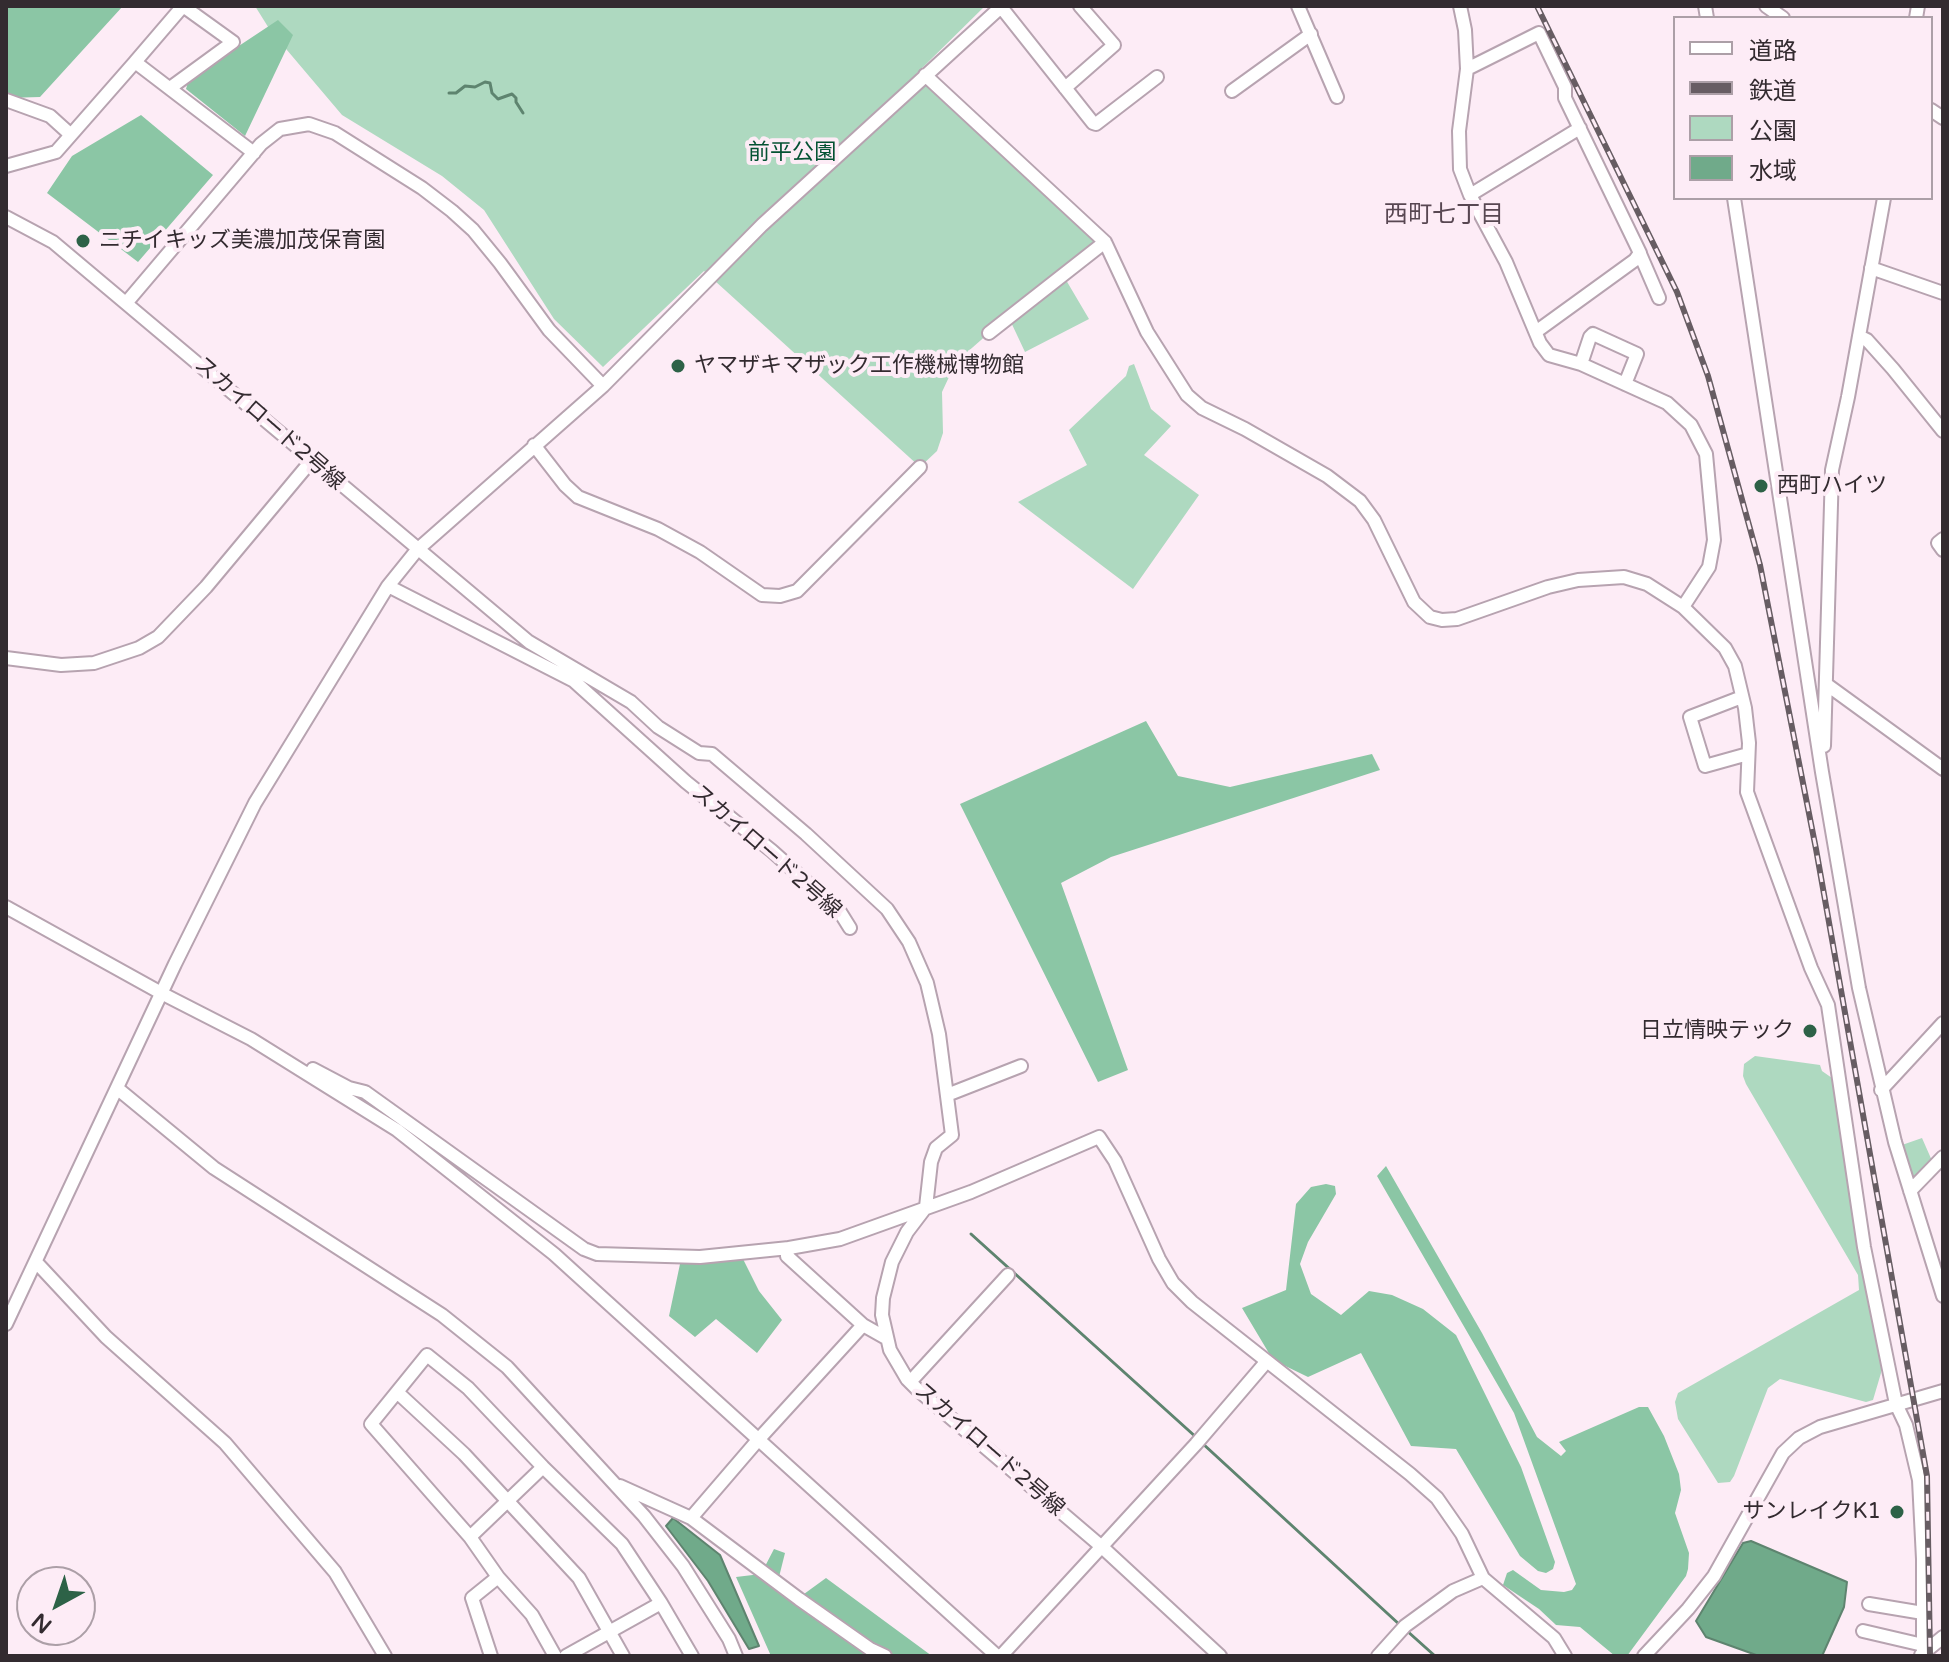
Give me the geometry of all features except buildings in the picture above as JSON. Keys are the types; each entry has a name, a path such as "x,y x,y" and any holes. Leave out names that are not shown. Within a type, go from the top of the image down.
{"street":[{"path":"6,166 56,152 183,6 233,42 170,88"},
{"path":"6,1324 175,964 255,803 388,586 417,550 603,386 762,225 1002,6 1093,123 1096,124 1157,77"},
{"path":"1065,88 1114,45 1080,6"},
{"path":"1315,6 1300,10 1337,97"},
{"path":"1460,6 1467,69 1459,131 1460,169 1470,195 1506,262 1540,343 1549,355 1581,364 1642,390 1676,410 1691,425 1706,454 1714,540 1709,567 1683,607"},
{"path":"1467,69 1539,33 1565,87 1565,98 1659,298"},
{"path":"1232,91 1311,34"},
{"path":"135,62 254,153"},
{"path":"925,75 1105,242 1147,332 1187,395 1202,408 1327,476 1360,501 1380,532 1414,602 1430,617 1457,619 1548,587 1624,577 1647,584 1683,607 1725,648 1735,666 1742,697 1748,754 1747,792 1811,968 1828,1005 1864,1247 1896,1404 1906,1425 1919,1480 1923,1559 1922,1651"},
{"path":"6,100 50,116 71,135"},
{"path":"127,302 254,153 280,129 309,124 335,133 422,188 473,230 549,330 603,386"},
{"path":"1470,195 1580,128"},
{"path":"1734,200 1822,772 1859,988 1881,1090 1943,1296"},
{"path":"1822,772 1832,470 1884,200"},
{"name":"スカイロード2号線","path":"6,217 53,242 127,302 526,640 631,702 658,727 699,753 712,754 806,834 887,909 909,942 927,983 939,1034 952,1135 936,1148 931,1162 926,1207 907,1232 892,1262 882,1315 890,1350 910,1382 1102,1547 1220,1656"},
{"path":"989,333 1105,242"},
{"path":"1537,331 1640,254"},
{"path":"1871,268 1943,293"},
{"path":"1581,364 1593,334 1637,354 1625,384"},
{"path":"1859,336 1867,340 1893,369 1943,431"},
{"path":"534,445 578,497 658,529 700,552 762,595 780,596 797,591 920,467"},
{"path":"6,658 61,665 94,663 139,648 158,637 206,587 312,460"},
{"path":"1943,539 1938,543 1943,550"},
{"name":"スカイロード2号線","path":"388,586 574,681 686,782 784,861 840,912 850,928"},
{"path":"1826,684 1943,769"},
{"path":"1742,697 1690,717 1705,766 1748,754"},
{"path":"6,907 264,1047 397,1130 554,1254 999,1656 1102,1547 1267,1361"},
{"path":"1881,1090 1943,1023"},
{"path":"264,1047 349,1088 365,1092 584,1249 597,1254 700,1257 789,1248 840,1239 971,1192 1099,1137 1115,1161 1173,1283 1192,1302 1437,1498 1462,1534 1483,1578 1554,1638 1565,1656"},
{"path":"947,1095 1021,1066"},
{"path":"118,1089 214,1168 442,1315 507,1367 644,1516 683,1566 729,1639 736,1656"},
{"path":"1910,1191 1943,1157"},
{"path":"789,1248 787,1256 863,1325 886,1338"},
{"path":"36,1262 106,1337 225,1443 335,1572 385,1656"},
{"path":"910,1382 1008,1275"},
{"path":"691,1518 863,1325"},
{"path":"555,1656 532,1615 498,1577 470,1537 371,1424 427,1355 468,1388 622,1544 692,1656"},
{"path":"1644,1656 1714,1576 1783,1453 1799,1438 1820,1427 1943,1391"},
{"path":"397,1392 464,1454 579,1578 623,1656"},
{"path":"470,1537 543,1467"},
{"path":"614,1483 691,1518 799,1599 870,1649 885,1656"},
{"path":"491,1656 472,1598 498,1577"},
{"path":"1378,1656 1404,1627 1453,1591 1483,1578"},
{"path":"566,1656 661,1603"},
{"path":"1869,1604 1923,1613"},
{"path":"1863,1631 1922,1651"},
{"path":"1922,1651 1943,1637"}],"green space":[{"name":"前平公園","path":"255,6 985,6 916,74 1105,242 1066,280 1089,319 1025,352 1009,318 989,333 956,362 942,392 943,433 937,451 920,467 704,271 603,367 554,319 484,210 442,176 342,115 270,30"},
{"path":"1134,364 1151,409 1171,426 1144,455 1199,495 1133,589 1018,502 1087,465 1069,430 1126,376 1129,366"},
{"path":"1755,1056 1820,1065 1822,1071 1832,1078 1881,1347 1881,1373 1873,1400 1866,1402 1780,1379 1768,1388 1734,1476 1730,1482 1718,1483 1678,1419 1675,1402 1678,1393 1859,1290 1858,1275 1746,1084 1744,1064"},
{"path":"1922,1138 1933,1163 1912,1179 1902,1145"}],"shaded area":[{"path":"6,6 123,6 40,97 6,98"},
{"path":"278,20 293,35 245,136 186,89 189,79"},
{"path":"141,115 213,175 138,262 47,193 72,156"},
{"path":"1146,721 1178,776 1230,787 1372,754 1380,770 1111,857 1061,883 1128,1070 1098,1082 960,804"},
{"path":"1386,1166 1482,1333 1537,1437 1561,1456 1566,1451 1559,1442 1639,1407 1648,1407 1664,1436 1679,1474 1681,1490 1675,1513 1689,1553 1688,1569 1627,1656 1615,1656 1580,1627 1556,1625 1539,1609 1503,1585 1507,1573 1513,1570 1541,1590 1564,1592 1572,1590 1576,1584 1514,1413 1377,1176"},
{"path":"1335,1186 1336,1194 1308,1242 1300,1264 1311,1294 1341,1315 1369,1291 1392,1295 1423,1309 1456,1335 1521,1467 1555,1562 1553,1569 1546,1573 1538,1571 1520,1556 1456,1449 1411,1446 1361,1353 1308,1377 1273,1360 1242,1308 1286,1290 1296,1204 1311,1187"},
{"path":"742,1257 759,1291 782,1320 757,1353 716,1319 695,1337 669,1316 680,1264"},
{"path":"774,1549 785,1553 779,1577 804,1594 826,1578 932,1656 771,1656 736,1577 761,1574"}],"water":[{"path":"673,1518 720,1555 759,1646 749,1649 708,1581 666,1526"},
{"path":"1751,1541 1847,1582 1844,1607 1822,1656 1759,1656 1706,1637 1696,1621 1743,1543"}],"waterway":[{"path":"449,93 456,93 465,86 490,83 492,93 498,99 512,94 523,113"},
{"path":"971,1234 1197,1438"},
{"path":"1202,1443 1400,1625"},
{"path":"1406,1630 1435,1656"}],"railway":[{"path":"1537,6 1677,292 1708,376 1760,565 1816,849 1927,1476 1930,1656"}],"place":[{"name":"ニチイキッズ美濃加茂保育園","path":"83,241"},
{"name":"ヤマザキマザック工作機械博物館","path":"678,366"},
{"name":"西町ハイツ","path":"1761,486"},
{"name":"日立情映テック","path":"1810,1031"},
{"name":"サンレイクK1","path":"1897,1512"}],"district":[{"name":"西町七丁目","path":"1444,216"}]}
